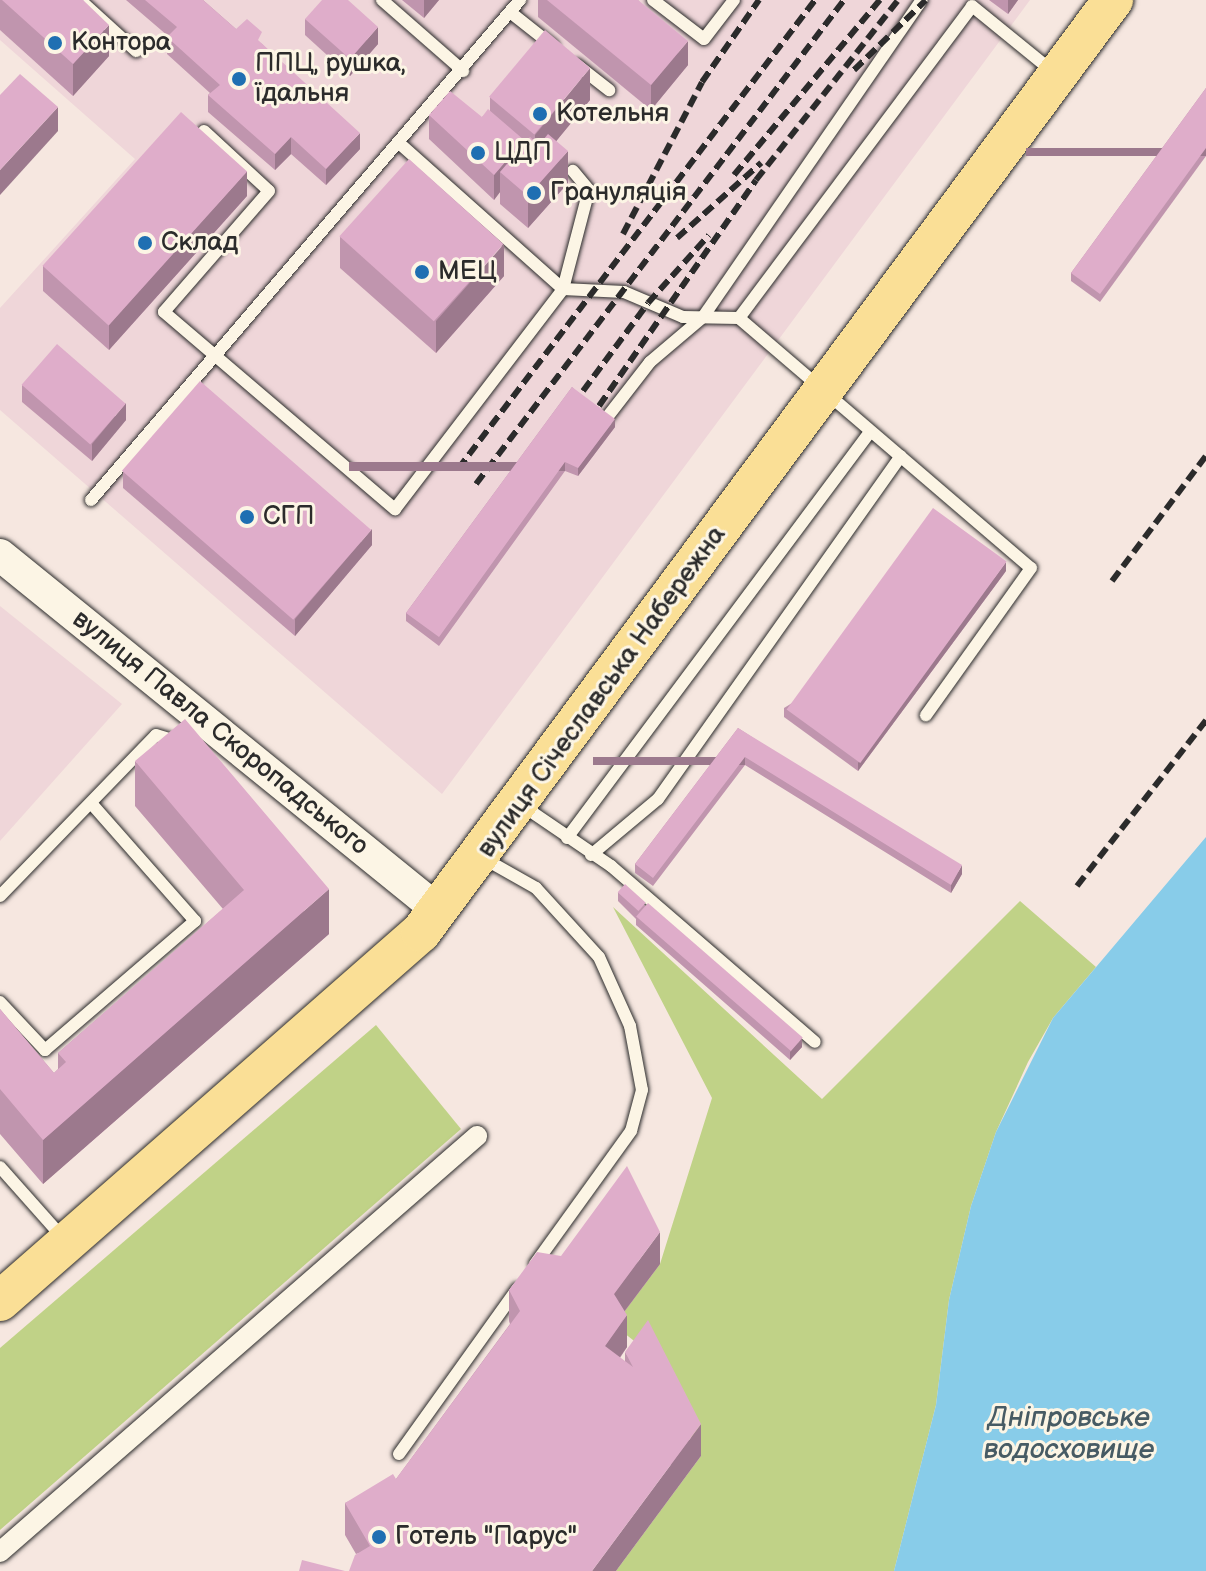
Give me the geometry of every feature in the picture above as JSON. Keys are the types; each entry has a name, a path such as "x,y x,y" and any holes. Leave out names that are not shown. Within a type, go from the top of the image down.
{"main road":[{"name":"вулиця Січеславська Набережна","path":"0,1301 247,1079 396,959 439,911 1113,0"}],"street":[{"name":"вулиця Павла Скоропадського","path":"0,555 209,742 439,911"},
{"path":"0,1552 477,1136"}],"lane":[{"path":"80,0 136,51"},
{"path":"382,0 463,71"},
{"path":"91,500 210,356 463,71 520,0"},
{"path":"653,0 704,39 734,0"},
{"path":"605,420 650,362 703,317 922,0"},
{"path":"739,318 968,3 1057,76"},
{"path":"510,12 609,90"},
{"path":"204,131 269,191 164,312 210,356 395,509 563,289 589,190 573,171"},
{"path":"399,143 563,289 624,292 665,313 739,318 1031,568 926,715"},
{"path":"567,838 870,432"},
{"path":"591,855 658,799 901,456"},
{"path":"0,896 156,735 209,742"},
{"path":"0,1002 45,1050 195,921 92,804"},
{"path":"521,804 611,866 815,1042"},
{"path":"399,1454 631,1131 642,1090 630,1026 599,957 536,888 480,857"},
{"path":"0,1167 67,1243"}],"shaded area":[{"path":"0,0 1030,0 442,794 0,410 0,308 135,159 0,40"},
{"path":"0,606 122,704 0,841"}],"green space":[{"path":"1020,901 1096,967 1053,1018 1028,1062 996,1132 971,1206 949,1300 936,1405 894,1571 616,1571 701,1456 648,1352 614,1325 660,1264 712,1098 613,907 822,1099"},
{"path":"376,1025 461,1129 0,1530 0,1348"}],"water":[{"name":"Дніпровське водосховище","path":"1206,837 1206,1571 894,1571 936,1405 949,1300 971,1206 996,1132 1053,1018"}],"building":[{"path":"2,0 83,0 109,25 73,64"},
{"name":"ППЦ, рушка, їдальня","path":"145,0 203,0 236,29 247,19 262,32 258,40 360,133 326,169 291,137 275,154 208,95 220,85 167,37 177,27"},
{"path":"322,0 348,0 378,27 350,59 305,19"},
{"path":"547,0 638,0 688,41 651,85"},
{"path":"545,30 590,68 534,135 489,97"},
{"path":"20,74 58,107 0,170 0,95"},
{"path":"1206,88 1206,148 1100,294 1071,273"},
{"path":"450,91 482,117 488,109 524,140 494,175 429,115"},
{"name":"Склад","path":"181,112 247,172 109,325 42,266"},
{"path":"548,134 568,151 528,196 500,172 530,137 539,145"},
{"name":"МЕЦ","path":"409,159 503,244 434,321 339,236"},
{"path":"57,344 126,404 90,444 22,385"},
{"name":"СГП","path":"200,381 371,530 293,620 122,471"},
{"path":"572,387 615,419 578,468 565,462 439,637 406,613"},
{"path":"933,508 1007,561 860,763 787,709"},
{"path":"185,719 329,889 43,1140 0,1089 0,1009 54,1073 66,1062 58,1053 244,890 135,761"},
{"path":"738,728 962,865 951,885 745,757 653,878 635,864"},
{"path":"625,884 646,903 638,911 618,892"},
{"path":"648,903 803,1037 791,1051 636,917"},
{"path":"627,1166 660,1232 614,1294 627,1315 605,1346 633,1367 625,1352 648,1320 701,1424 592,1571 349,1571 355,1555 370,1546 345,1503 393,1474 396,1479 520,1311 509,1290 537,1252 561,1256"},
{"path":"302,1560 345,1571 299,1571"}],"railway":[{"path":"623,234 702,82 759,0"},
{"path":"458,469 815,0"},
{"path":"476,484 844,0"},
{"path":"734,175 880,0"},
{"path":"599,406 756,180 898,0"},
{"path":"854,70 926,0"},
{"path":"677,238 761,163"},
{"path":"583,391 648,303 709,235"},
{"path":"1112,581 1206,456"},
{"path":"1077,886 1206,720"}],"place":[{"name":"Контора","path":"55,43"},
{"name":"ППЦ, рушка, їдальня","path":"239,79"},
{"name":"Котельня","path":"540,114"},
{"name":"ЦДП","path":"478,153"},
{"name":"Грануляція","path":"534,193"},
{"name":"Склад","path":"145,243"},
{"name":"МЕЦ","path":"422,272"},
{"name":"СГП","path":"247,517"},
{"name":"Готель \"Парус\"","path":"379,1537"}]}
